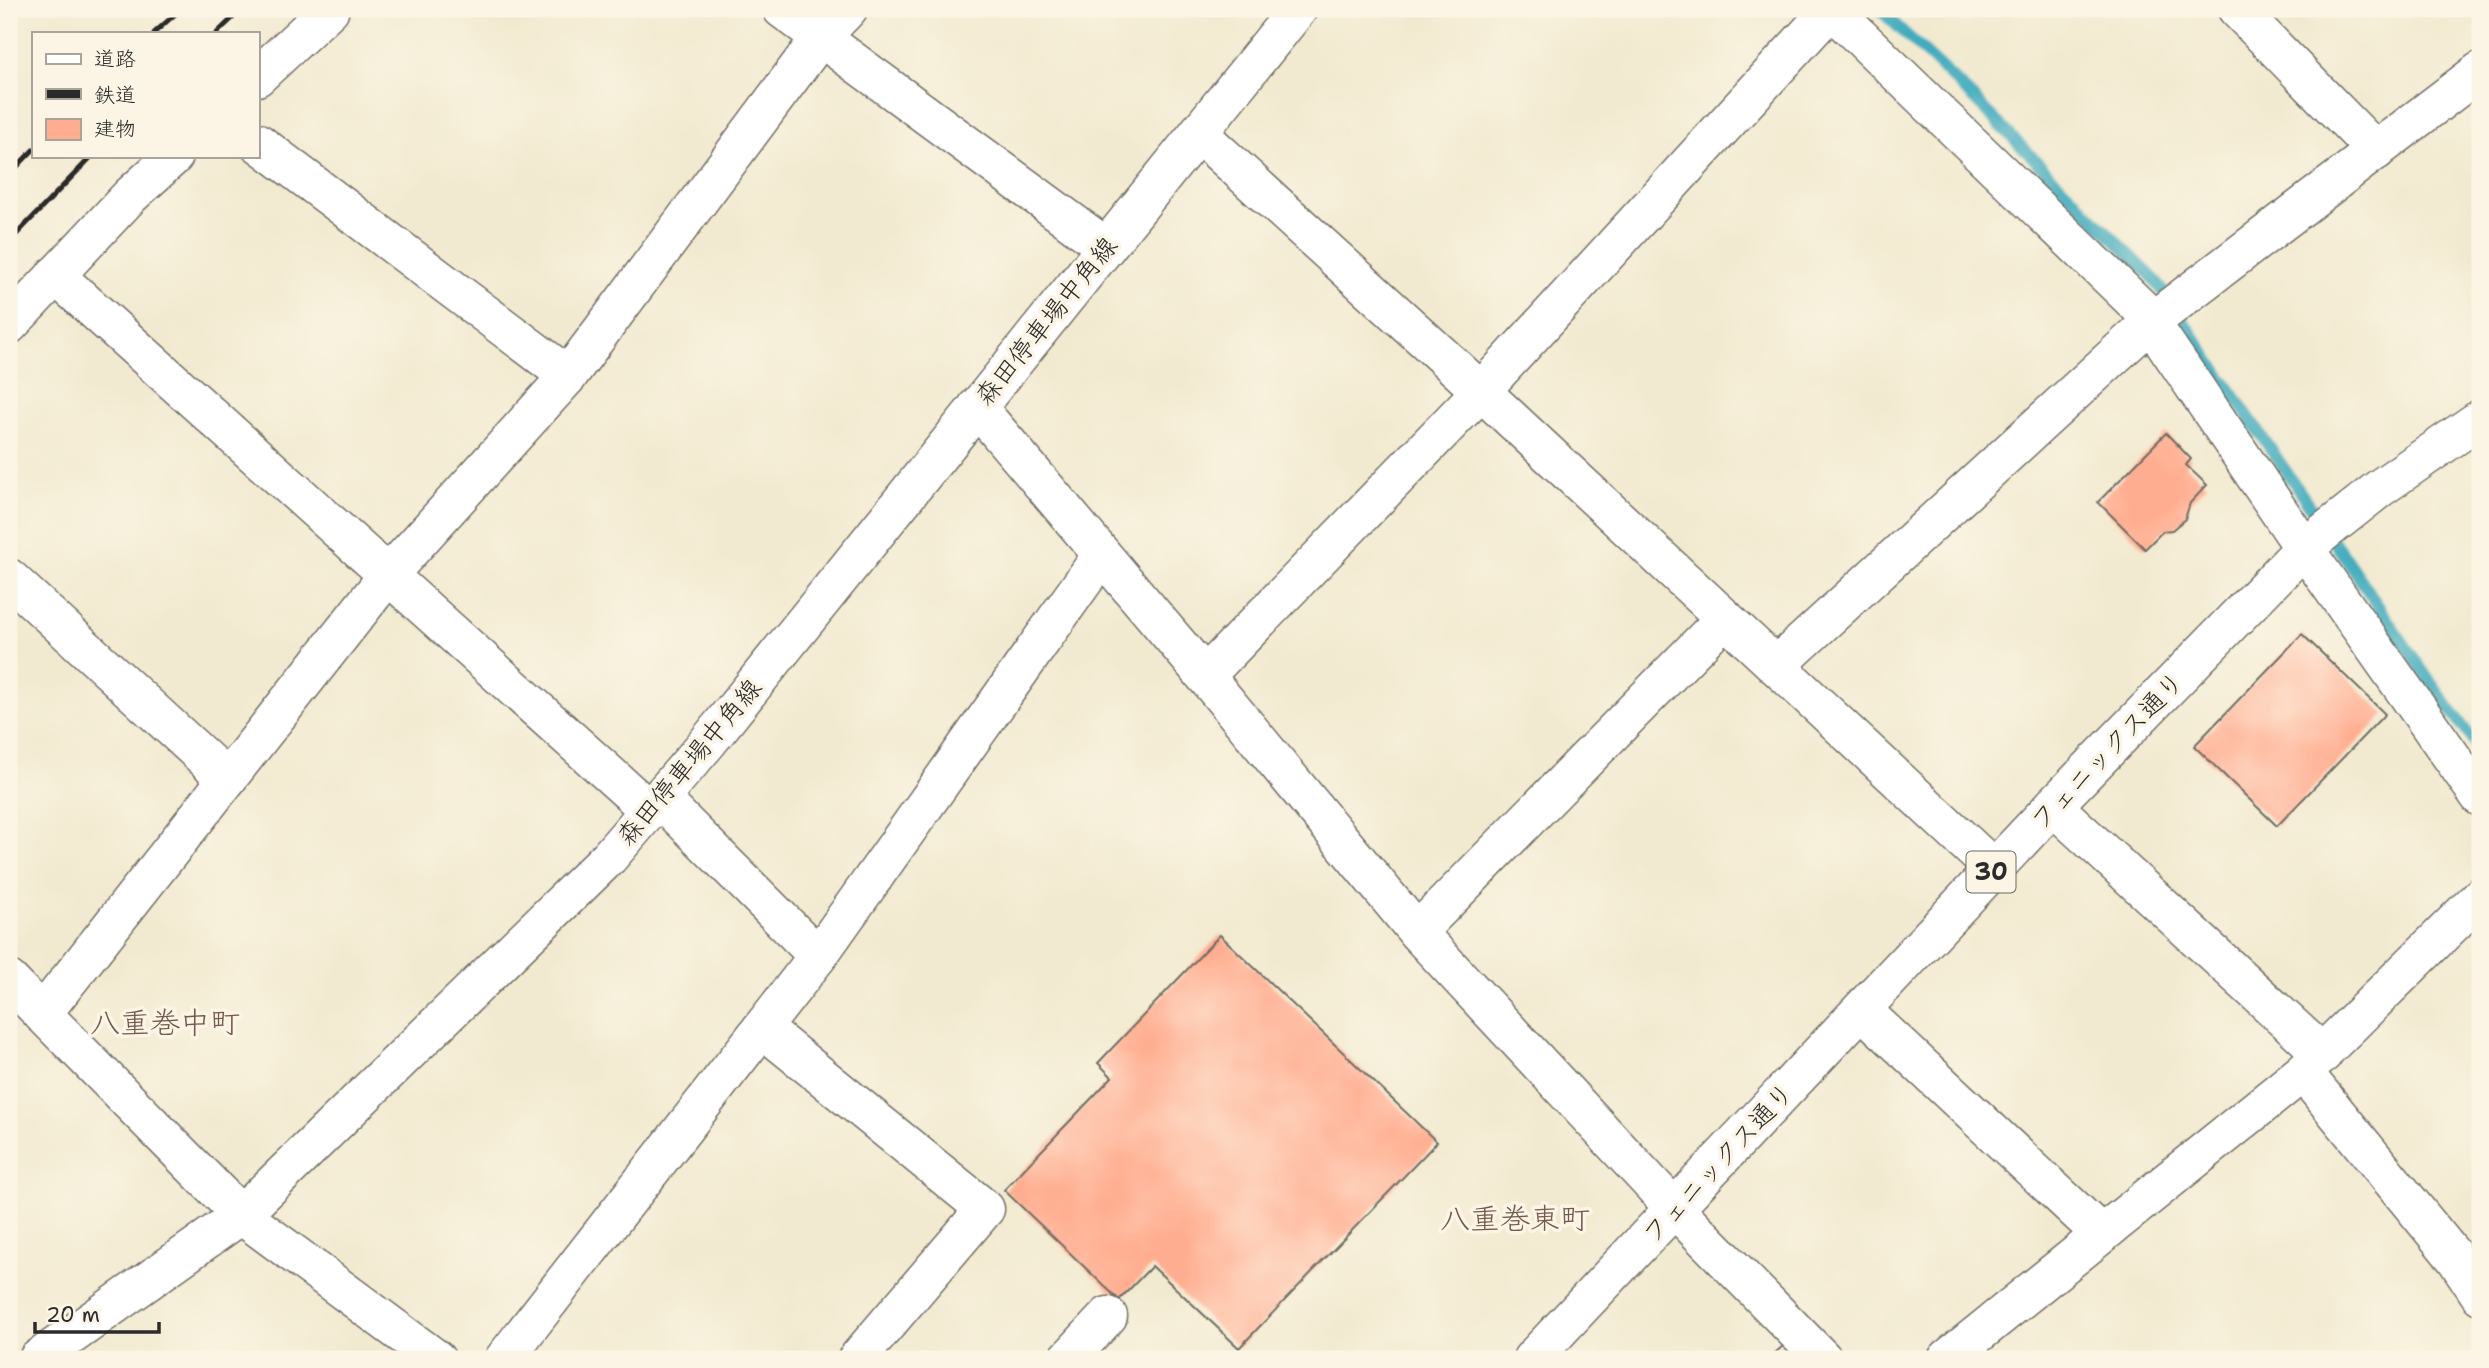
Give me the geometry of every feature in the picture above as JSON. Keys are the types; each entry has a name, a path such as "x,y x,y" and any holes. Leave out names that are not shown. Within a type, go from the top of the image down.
{"street":[{"path":"259,75 330,9"},
{"path":"782,9 1106,247"},
{"path":"436,1359 241,1215 21,999 227,779 387,575 568,376 821,37 848,9"},
{"name":"森田停車場中角線","path":"38,1359 241,1215 599,867 707,743 1298,9"},
{"path":"1205,676 1481,391 1831,9 2141,308 2304,548 2480,797"},
{"path":"2237,9 2376,150"},
{"path":"1776,666 2151,323 2480,71"},
{"path":"1198,134 1481,391 1994,869"},
{"path":"259,144 568,376"},
{"path":"9,326 130,197 171,158"},
{"path":"55,275 387,575 654,804 818,957"},
{"path":"977,407 1417,932 1675,1209 1823,1359"},
{"name":"フェニックス通り","path":"1532,1359 2053,806 2304,548 2379,488 2480,419"},
{"path":"504,1359 818,957 1102,555"},
{"path":"9,578 227,779"},
{"path":"1417,932 1725,618"},
{"path":"2053,806 2313,1063 2480,1295"},
{"path":"1947,1359 2313,1063 2480,897"},
{"path":"1862,1010 2101,1234"},
{"path":"762,1028 985,1209 857,1359"},
{"path":"1068,1359 1108,1316"}],"building":[{"path":"2166,433 2191,459 2186,465 2207,485 2190,503 2185,519 2172,530 2163,531 2145,549 2098,502"},
{"path":"2302,634 2385,714 2277,826 2194,746"},
{"path":"1220,935 1437,1142 1239,1348 1152,1266 1119,1300 1004,1190 1112,1077 1098,1063"},
{"path":"1783,1346 1796,1359 1768,1359"}],"waterway":[{"path":"1879,9 1966,91 2155,280 2426,676 2480,750"}],"railway":[{"path":"155,32 181,9"},
{"path":"218,32 242,9"},
{"path":"9,175 32,151"},
{"path":"9,242 90,158"}],"district":[{"name":"八重巻中町","path":"165,1023"},
{"name":"八重巻東町","path":"1515,1219"}]}
